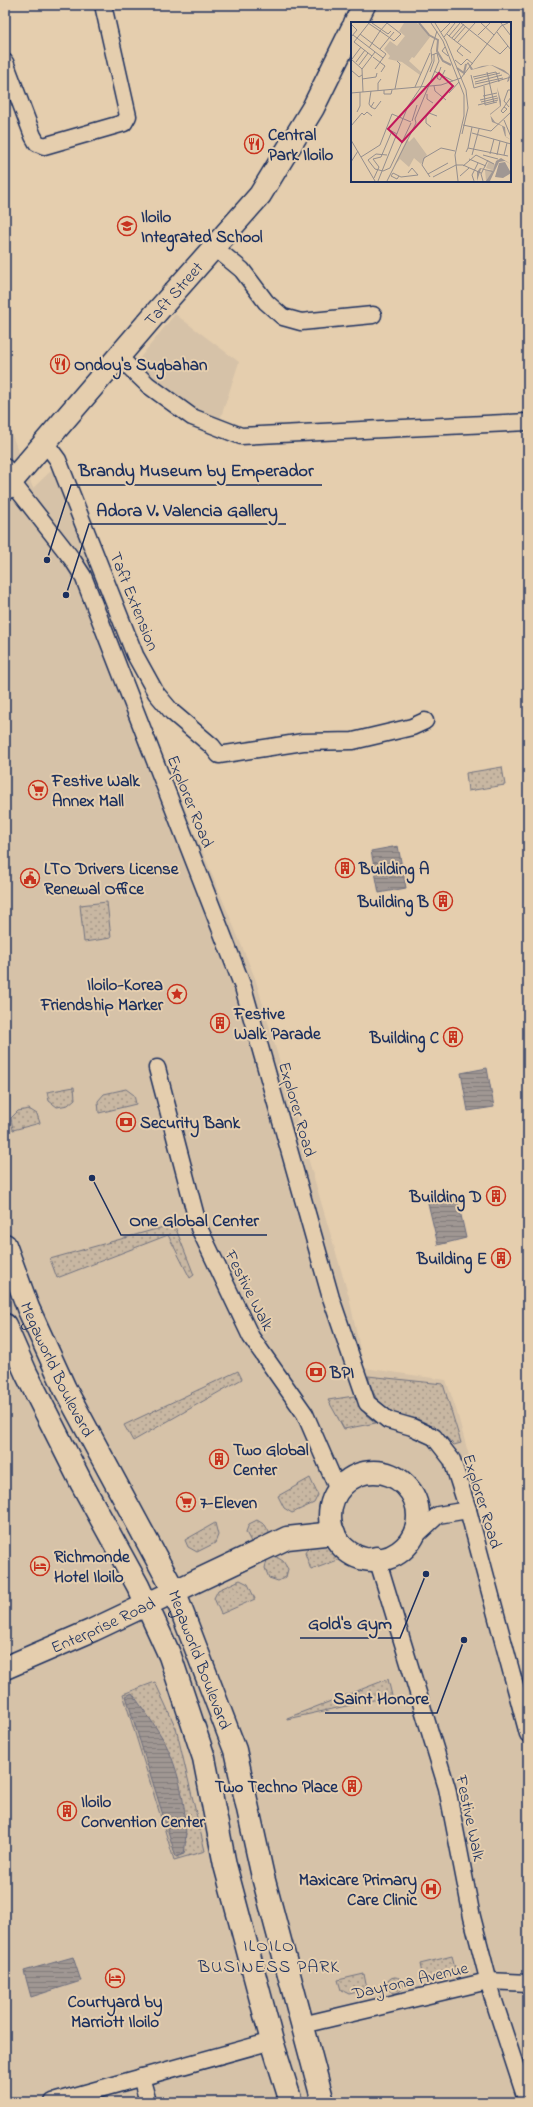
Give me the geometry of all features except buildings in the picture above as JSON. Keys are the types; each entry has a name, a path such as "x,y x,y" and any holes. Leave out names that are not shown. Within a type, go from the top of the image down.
{"main road":[{"path":"356,22 364,5"},
{"name":"Taft Street","path":"7,479 44,441 260,195 313,108 351,31"},
{"name":"Megaworld Boulevard","path":"5,1245 28,1308 50,1357 136,1523 174,1591 235,1750 264,1877 323,2102"},
{"name":"Megaworld Boulevard","path":"5,1325 26,1373 147,1604 170,1656 204,1758 225,1865 272,2041 291,2102"},
{"path":"371,1472 385,1473 397,1478 408,1486 415,1498 418,1511 417,1526 412,1539 402,1549 390,1557 377,1560 363,1558 350,1552 340,1543 334,1533 330,1518 331,1502 338,1490 346,1482 358,1475 371,1472"},
{"path":"112,1538 120,1545 133,1546 137,1542 136,1523"},
{"name":"Enterprise Road","path":"5,1668 93,1630 287,1538 334,1533"},
{"path":"170,1656 170,1648 179,1638 191,1640 196,1646"}],"street":[{"path":"5,62 32,136 37,143 44,146 124,123 128,116 103,5"},
{"path":"214,247 242,270 266,302 283,317 301,322 373,315"},
{"path":"118,356 148,385 192,417 241,436 528,422"},
{"name":"Taft Extension","path":"44,441 58,460 135,654 156,693 172,712 212,746 219,755 303,742 353,740 412,727 425,720"},
{"name":"Explorer Road","path":"7,479 72,559 83,576 244,987 331,1298 367,1403 388,1420 412,1427 434,1437 452,1460 468,1510 528,1734"},
{"name":"Festive Walk","path":"157,1068 199,1228 251,1337 305,1414 338,1490"},
{"path":"412,1539 438,1515 468,1510"},
{"name":"Festive Walk","path":"363,1558 376,1555 447,1788 472,1917 488,1981 527,2102"},
{"name":"Daytona Avenue","path":"302,2025 488,1981 528,1983"},
{"path":"53,2102 272,2041"},
{"path":"141,2078 148,2102"}],"shaded area":[{"path":"175,314 239,362 220,420 193,408 135,364"},
{"name":"ILOILO BUSINESS PARK","path":"5,418 33,488 54,468 141,703 255,978 349,1297 364,1368 446,1380 456,1409 474,1474 475,1515 528,1712 528,2102 5,2102"},
{"path":"502,767 505,785 468,791 466,773"},
{"path":"398,846 406,888 379,893 371,851"},
{"path":"107,902 111,938 84,942 80,905"},
{"path":"487,1068 494,1107 468,1111 461,1073"},
{"path":"74,1087 75,1099 68,1105 57,1107 49,1101 47,1092"},
{"path":"126,1089 134,1095 136,1104 99,1113 98,1101 104,1094"},
{"path":"29,1109 37,1114 40,1123 13,1130 11,1118 18,1111"},
{"path":"457,1197 466,1238 438,1245 428,1203"},
{"path":"174,1224 194,1275 190,1278 168,1235 57,1278 50,1259"},
{"path":"238,1371 242,1379 133,1441 124,1425"},
{"path":"368,1376 443,1384 461,1443 454,1445 442,1433 422,1421 387,1410 376,1398"},
{"path":"354,1396 366,1415 376,1423 344,1429 328,1400"},
{"path":"310,1478 318,1495 314,1503 292,1513 284,1508 278,1496"},
{"path":"257,1520 265,1525 269,1532 267,1541 259,1545 251,1542 246,1532 249,1524"},
{"path":"215,1523 218,1535 215,1543 197,1552 188,1547 185,1540"},
{"path":"339,1541 346,1557 311,1570 305,1553 309,1546"},
{"path":"275,1556 283,1561 288,1569 286,1577 278,1581 269,1578 265,1568 267,1560"},
{"path":"240,1580 248,1584 255,1599 221,1614 214,1598 218,1590"},
{"path":"388,1679 392,1696 287,1719 287,1718"},
{"path":"155,1682 176,1728 205,1851 174,1860 123,1694"},
{"path":"132,1693 163,1739 169,1751 179,1780 186,1826 186,1841 184,1854 176,1857 126,1696"},
{"path":"452,1956 455,1967 452,1973 428,1979 423,1978 420,1964"},
{"path":"73,1957 81,1981 31,1997 24,1971"},
{"path":"364,1974 366,1984 362,1991 349,1994 341,1990 338,1980"},
{"path":"392,1977 398,1977 403,1982 401,1991 398,1993 392,1993 387,1988 387,1982"}],"place":[{"name":"Central Park Iloilo","path":"254,144"},
{"name":"Iloilo Integrated School","path":"127,226"},
{"name":"Ondoy's Sugbahan","path":"60,364"},
{"name":"Brandy Museum by Emperador","path":"47,560"},
{"name":"Adora V. Valencia Gallery","path":"66,595"},
{"name":"Festive Walk Annex Mall","path":"38,790"},
{"name":"Building A","path":"345,868"},
{"name":"LTO Drivers License Renewal Office","path":"30,878"},
{"name":"Building B","path":"443,901"},
{"name":"Iloilo-Korea Friendship Marker","path":"177,994"},
{"name":"Festive Walk Parade","path":"220,1023"},
{"name":"Building C","path":"453,1037"},
{"name":"Security Bank","path":"126,1122"},
{"name":"One Global Center","path":"92,1178"},
{"name":"Building D","path":"496,1196"},
{"name":"Building E","path":"501,1258"},
{"name":"BPI","path":"316,1372"},
{"name":"Two Global Center","path":"219,1459"},
{"name":"7-Eleven","path":"186,1502"},
{"name":"Richmonde Hotel Iloilo","path":"40,1566"},
{"name":"Gold's Gym","path":"426,1574"},
{"name":"Saint Honore","path":"464,1640"},
{"name":"Two Techno Place","path":"352,1786"},
{"name":"Iloilo Convention Center","path":"67,1811"},
{"name":"Maxicare Primary Care Clinic","path":"431,1889"},
{"name":"Courtyard by Marriott Iloilo","path":"115,1978"}],"district":[{"name":"ILOILO BUSINESS PARK","path":"269,1955"}]}
